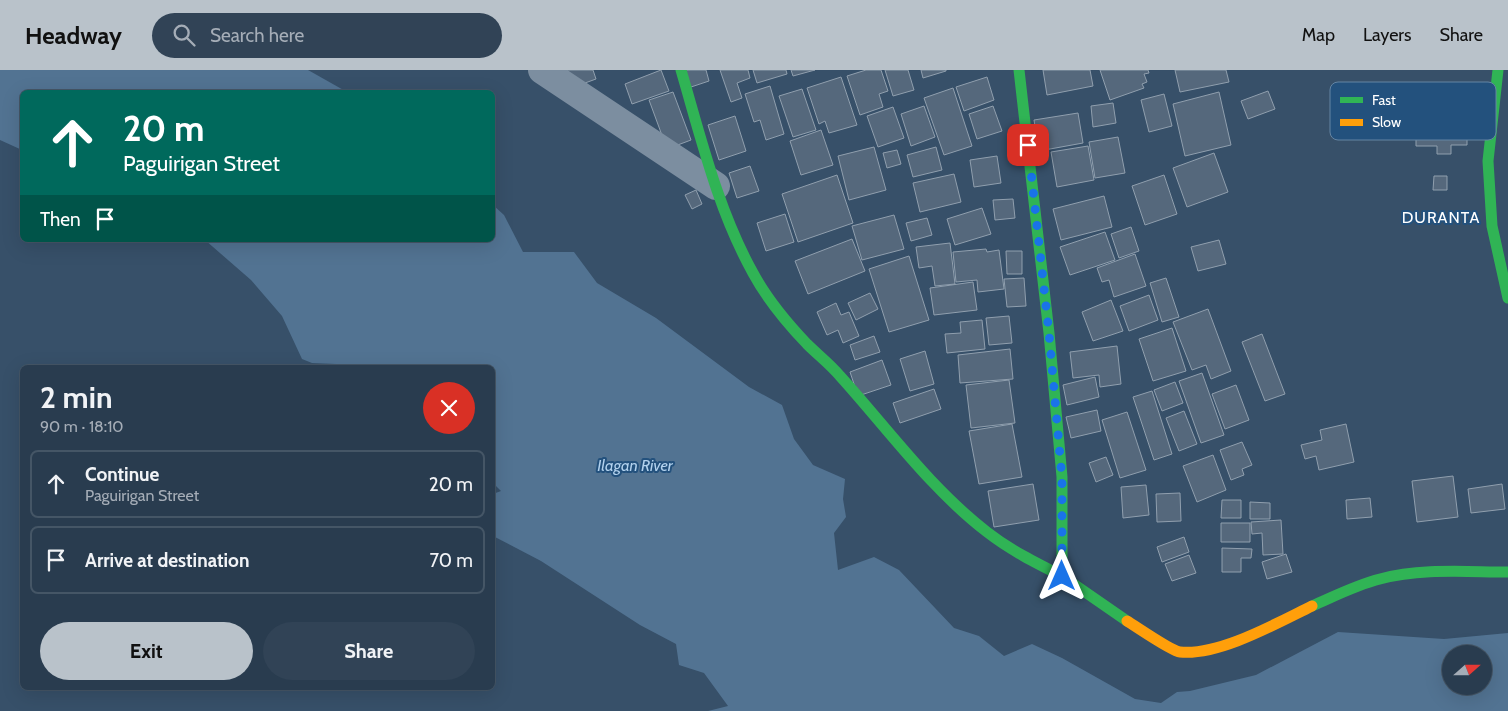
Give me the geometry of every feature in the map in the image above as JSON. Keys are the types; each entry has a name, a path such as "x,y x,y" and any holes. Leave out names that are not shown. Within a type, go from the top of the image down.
{"main road":[{"path":"681,70 716,186 748,263 769,298 806,343 834,369 905,452 952,502 986,532 1002,543 1062,576 1106,608 1178,652 1209,649 1252,635 1355,586 1382,578 1416,573 1508,572"},
{"path":"1019,70 1049,333 1062,478 1062,576"},
{"path":"1496,88 1498,70"},
{"path":"1490,140 1488,161 1492,226 1508,298"}],"street":[{"path":"542,70 716,186"}],"water":[{"path":"0,70 308,70 343,90 20,90 20,149 0,140"},
{"name":"Ilagan River","path":"495,207 504,215 523,252 574,252 597,283 656,318 749,387 782,405 794,439 813,465 845,479 843,499 846,517 834,533 838,570 874,557 899,570 954,628 979,636 1004,656 1032,644 1062,658 1135,699 1161,703 1177,692 1190,691 1256,675 1338,632 1444,639 1508,633 1508,711 708,711 728,706 704,673 679,665 676,644 640,625 541,561 495,537 495,493 501,491 495,485 495,365 337,365 312,363 302,359 282,316 251,280 207,242 495,242"}],"building":[{"path":"567,70 593,70 596,79 574,87"},
{"path":"661,70 669,91 632,104 625,84"},
{"path":"682,70 706,70 709,81 688,88"},
{"path":"720,70 748,70 750,78 737,83 742,98 731,102"},
{"path":"753,70 786,70 787,74 757,83"},
{"path":"791,70 815,70 793,76"},
{"path":"866,70 881,70 888,91 879,94 883,107 860,115 847,76"},
{"path":"885,70 908,70 914,90 893,96"},
{"path":"921,70 946,70 946,71 923,78"},
{"path":"1043,70 1090,70 1093,86 1047,95"},
{"path":"1100,70 1148,70 1149,73 1144,74 1147,82 1142,84 1144,88 1110,100"},
{"path":"1175,70 1226,70 1229,82 1180,92"},
{"path":"841,77 857,125 829,133 825,121 819,124 807,88"},
{"path":"987,77 994,100 964,111 956,87"},
{"path":"770,86 784,134 766,140 760,120 754,122 745,94"},
{"path":"953,88 972,146 944,155 924,98"},
{"path":"802,89 816,130 793,137 779,96"},
{"path":"1268,91 1275,109 1248,119 1241,101"},
{"path":"673,92 691,140 667,149 649,100"},
{"path":"1219,92 1231,145 1185,156 1173,104"},
{"path":"1164,94 1172,126 1149,132 1141,100"},
{"path":"1113,103 1116,123 1093,127 1091,106"},
{"path":"924,106 935,137 911,146 901,114"},
{"path":"993,106 1002,131 977,139 969,114"},
{"path":"893,107 904,138 878,147 867,116"},
{"path":"1078,113 1083,143 1039,151 1034,120"},
{"path":"735,116 746,151 719,160 708,125"},
{"path":"821,130 833,165 801,175 790,141"},
{"path":"1118,137 1125,173 1095,178 1089,142"},
{"path":"1416,140 1467,140 1467,145 1451,145 1451,154 1437,154 1437,146 1416,146"},
{"path":"1088,146 1094,180 1057,187 1051,152"},
{"path":"874,147 886,190 849,200 838,156"},
{"path":"936,147 942,170 913,177 907,155"},
{"path":"897,150 901,164 887,168 883,153"},
{"path":"1214,153 1228,192 1187,207 1173,168"},
{"path":"997,156 1001,183 974,187 970,160"},
{"path":"750,166 759,191 737,198 729,173"},
{"path":"954,174 961,202 920,212 913,183"},
{"path":"837,175 853,223 798,242 782,194"},
{"path":"1164,175 1177,214 1145,225 1132,186"},
{"path":"1434,176 1447,176 1447,190 1433,190"},
{"path":"696,190 702,204 692,209 685,195"},
{"path":"1104,196 1112,227 1061,240 1053,209"},
{"path":"1013,199 1015,218 995,220 993,200"},
{"path":"982,208 991,234 955,245 947,219"},
{"path":"785,214 794,242 766,251 757,223"},
{"path":"894,215 904,249 862,260 852,226"},
{"path":"927,218 932,235 911,241 906,223"},
{"path":"1131,227 1139,251 1119,258 1111,234"},
{"path":"1105,232 1115,260 1070,275 1060,247"},
{"path":"852,239 865,271 808,294 795,261"},
{"path":"1219,240 1226,264 1198,271 1191,247"},
{"path":"950,243 955,284 935,286 932,266 919,268 916,247"},
{"path":"986,249 987,252 999,250 1004,289 978,292 977,280 956,282 953,252"},
{"path":"1006,251 1022,251 1022,274 1007,274"},
{"path":"1135,254 1146,286 1114,297 1109,280 1102,282 1097,268"},
{"path":"909,256 929,320 889,332 869,269"},
{"path":"1024,278 1026,306 1007,307 1004,279"},
{"path":"1166,278 1179,317 1162,322 1150,283"},
{"path":"973,282 977,310 934,315 930,288"},
{"path":"870,293 878,309 856,320 848,303"},
{"path":"1149,295 1158,320 1129,331 1120,306"},
{"path":"1111,300 1123,331 1093,341 1082,312"},
{"path":"836,303 841,315 849,312 859,336 843,343 838,330 827,335 817,312"},
{"path":"1208,309 1231,371 1211,379 1206,365 1192,370 1173,322"},
{"path":"1009,316 1012,343 989,345 986,318"},
{"path":"982,320 985,349 947,353 945,334 961,333 960,322"},
{"path":"1172,328 1186,371 1153,381 1139,339"},
{"path":"1262,334 1285,394 1265,401 1242,342"},
{"path":"874,336 880,352 855,360 850,345"},
{"path":"1117,346 1121,384 1100,387 1099,375 1073,378 1070,352"},
{"path":"1010,349 1013,379 960,383 958,355"},
{"path":"925,351 934,384 910,391 900,359"},
{"path":"882,360 891,385 858,396 850,372"},
{"path":"1202,373 1224,435 1201,443 1179,381"},
{"path":"1095,377 1099,397 1067,405 1063,385"},
{"path":"1009,380 1015,423 971,428 966,385"},
{"path":"1175,382 1183,403 1162,411 1154,390"},
{"path":"1236,385 1249,420 1225,429 1212,394"},
{"path":"934,389 941,409 900,423 893,403"},
{"path":"1152,391 1172,454 1154,460 1133,397"},
{"path":"1097,410 1101,431 1071,438 1066,417"},
{"path":"1184,411 1197,444 1179,451 1166,418"},
{"path":"1127,412 1146,470 1120,478 1102,420"},
{"path":"1012,424 1022,477 979,484 969,431"},
{"path":"1346,424 1354,462 1319,470 1316,456 1305,459 1301,445 1322,440 1320,430"},
{"path":"1242,442 1252,465 1242,469 1244,475 1231,480 1220,450"},
{"path":"1213,455 1226,490 1197,502 1183,466"},
{"path":"1106,457 1113,475 1096,482 1089,463"},
{"path":"1453,476 1458,517 1417,522 1412,481"},
{"path":"1033,484 1039,520 994,527 988,491"},
{"path":"1502,484 1505,509 1471,513 1468,489"},
{"path":"1146,485 1149,515 1123,518 1121,487"},
{"path":"1180,493 1181,521 1157,522 1156,494"},
{"path":"1370,498 1372,517 1347,519 1346,500"},
{"path":"1222,500 1241,500 1241,518 1221,518"},
{"path":"1250,502 1270,503 1270,519 1250,519"},
{"path":"1281,520 1283,554 1263,555 1262,533 1252,534 1251,522"},
{"path":"1221,523 1250,523 1250,542 1221,542"},
{"path":"1184,537 1189,552 1162,562 1157,547"},
{"path":"1222,548 1252,549 1251,558 1241,558 1241,572 1222,572"},
{"path":"1286,554 1292,572 1267,579 1262,562"},
{"path":"1189,555 1196,573 1172,581 1165,564"}],"traffic: fast":[{"path":"681,70 703,148 730,224 753,273 778,310 792,328 836,372 928,477 966,515 1005,545 1062,576"},
{"path":"1019,70 1049,333 1062,477 1062,576 1127,621"},
{"path":"1496,88 1498,70"},
{"path":"1490,140 1488,161 1492,226 1508,298"},
{"path":"1312,606 1362,584 1411,573 1444,571 1508,572"}],"traffic: slow":[{"path":"1127,621 1176,651 1195,652 1230,644 1248,637 1312,606"}],"district":[{"name":"DURANTA","path":"1441,217"}],"route":[{"path":"1028,145 1049,333 1062,478 1062,576"}]}
